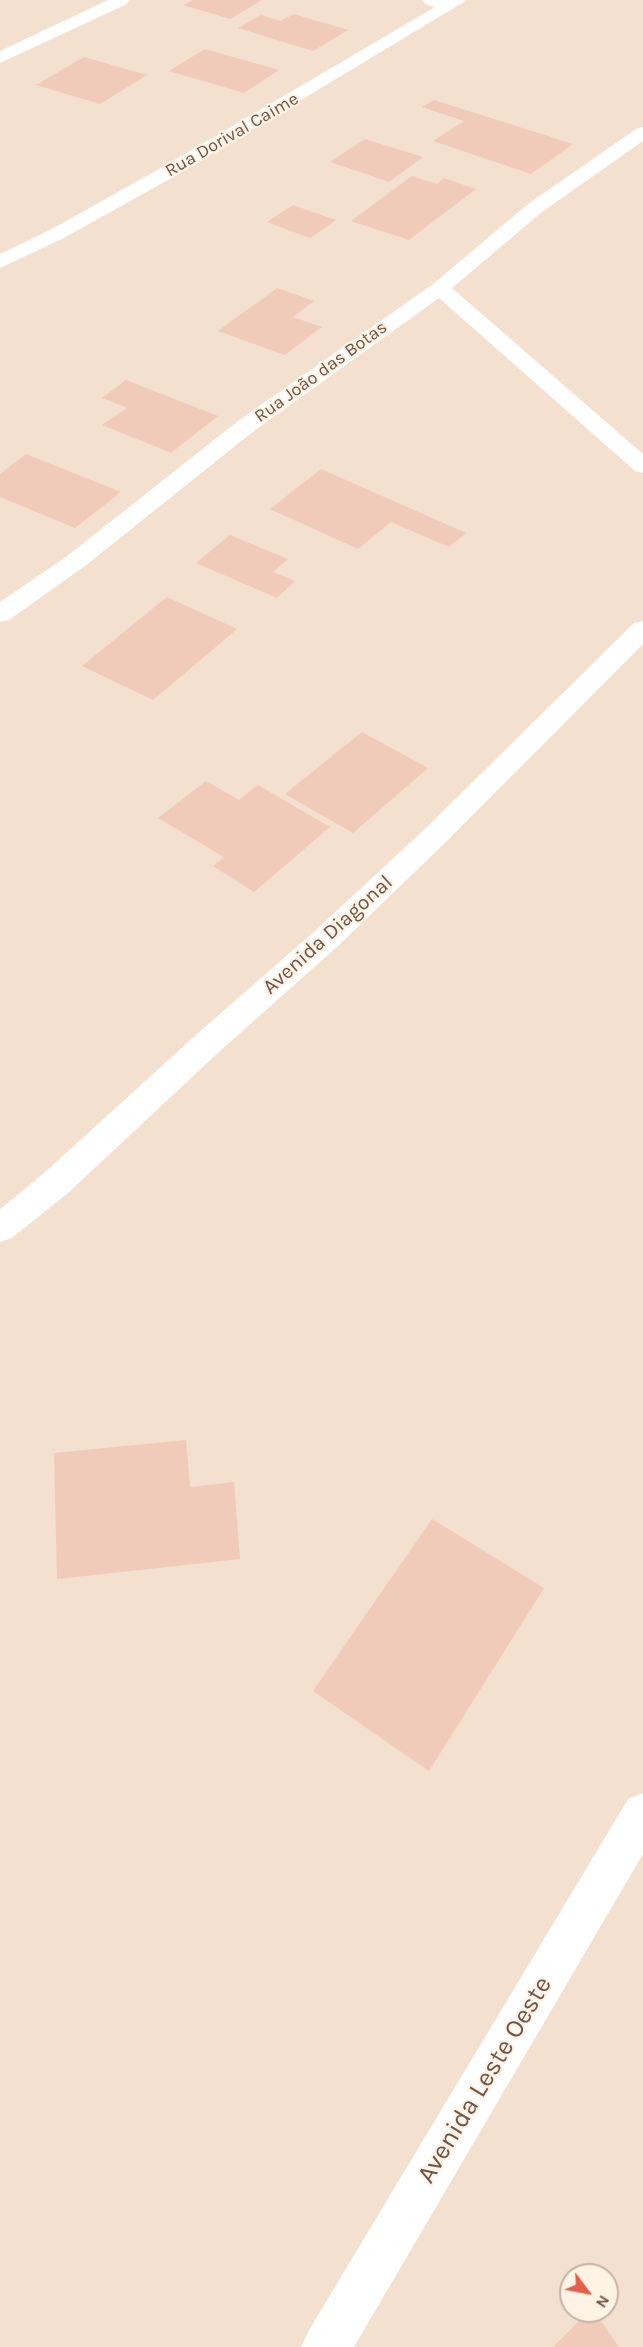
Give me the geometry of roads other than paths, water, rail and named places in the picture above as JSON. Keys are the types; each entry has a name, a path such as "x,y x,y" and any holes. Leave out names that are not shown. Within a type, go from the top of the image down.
{"street":[{"path":"0,57 121,0"},
{"name":"Rua Dorival Caime","path":"0,262 57,234 168,172 446,2"},
{"name":"Rua João das Botas","path":"0,614 76,561 246,426 440,288 535,208 643,133"},
{"path":"440,288 643,466"},
{"name":"Avenida Diagonal","path":"0,1228 56,1183 209,1042 336,930 440,832 643,629"},
{"name":"Avenida Leste Oeste","path":"326,2347 643,1814"}]}
